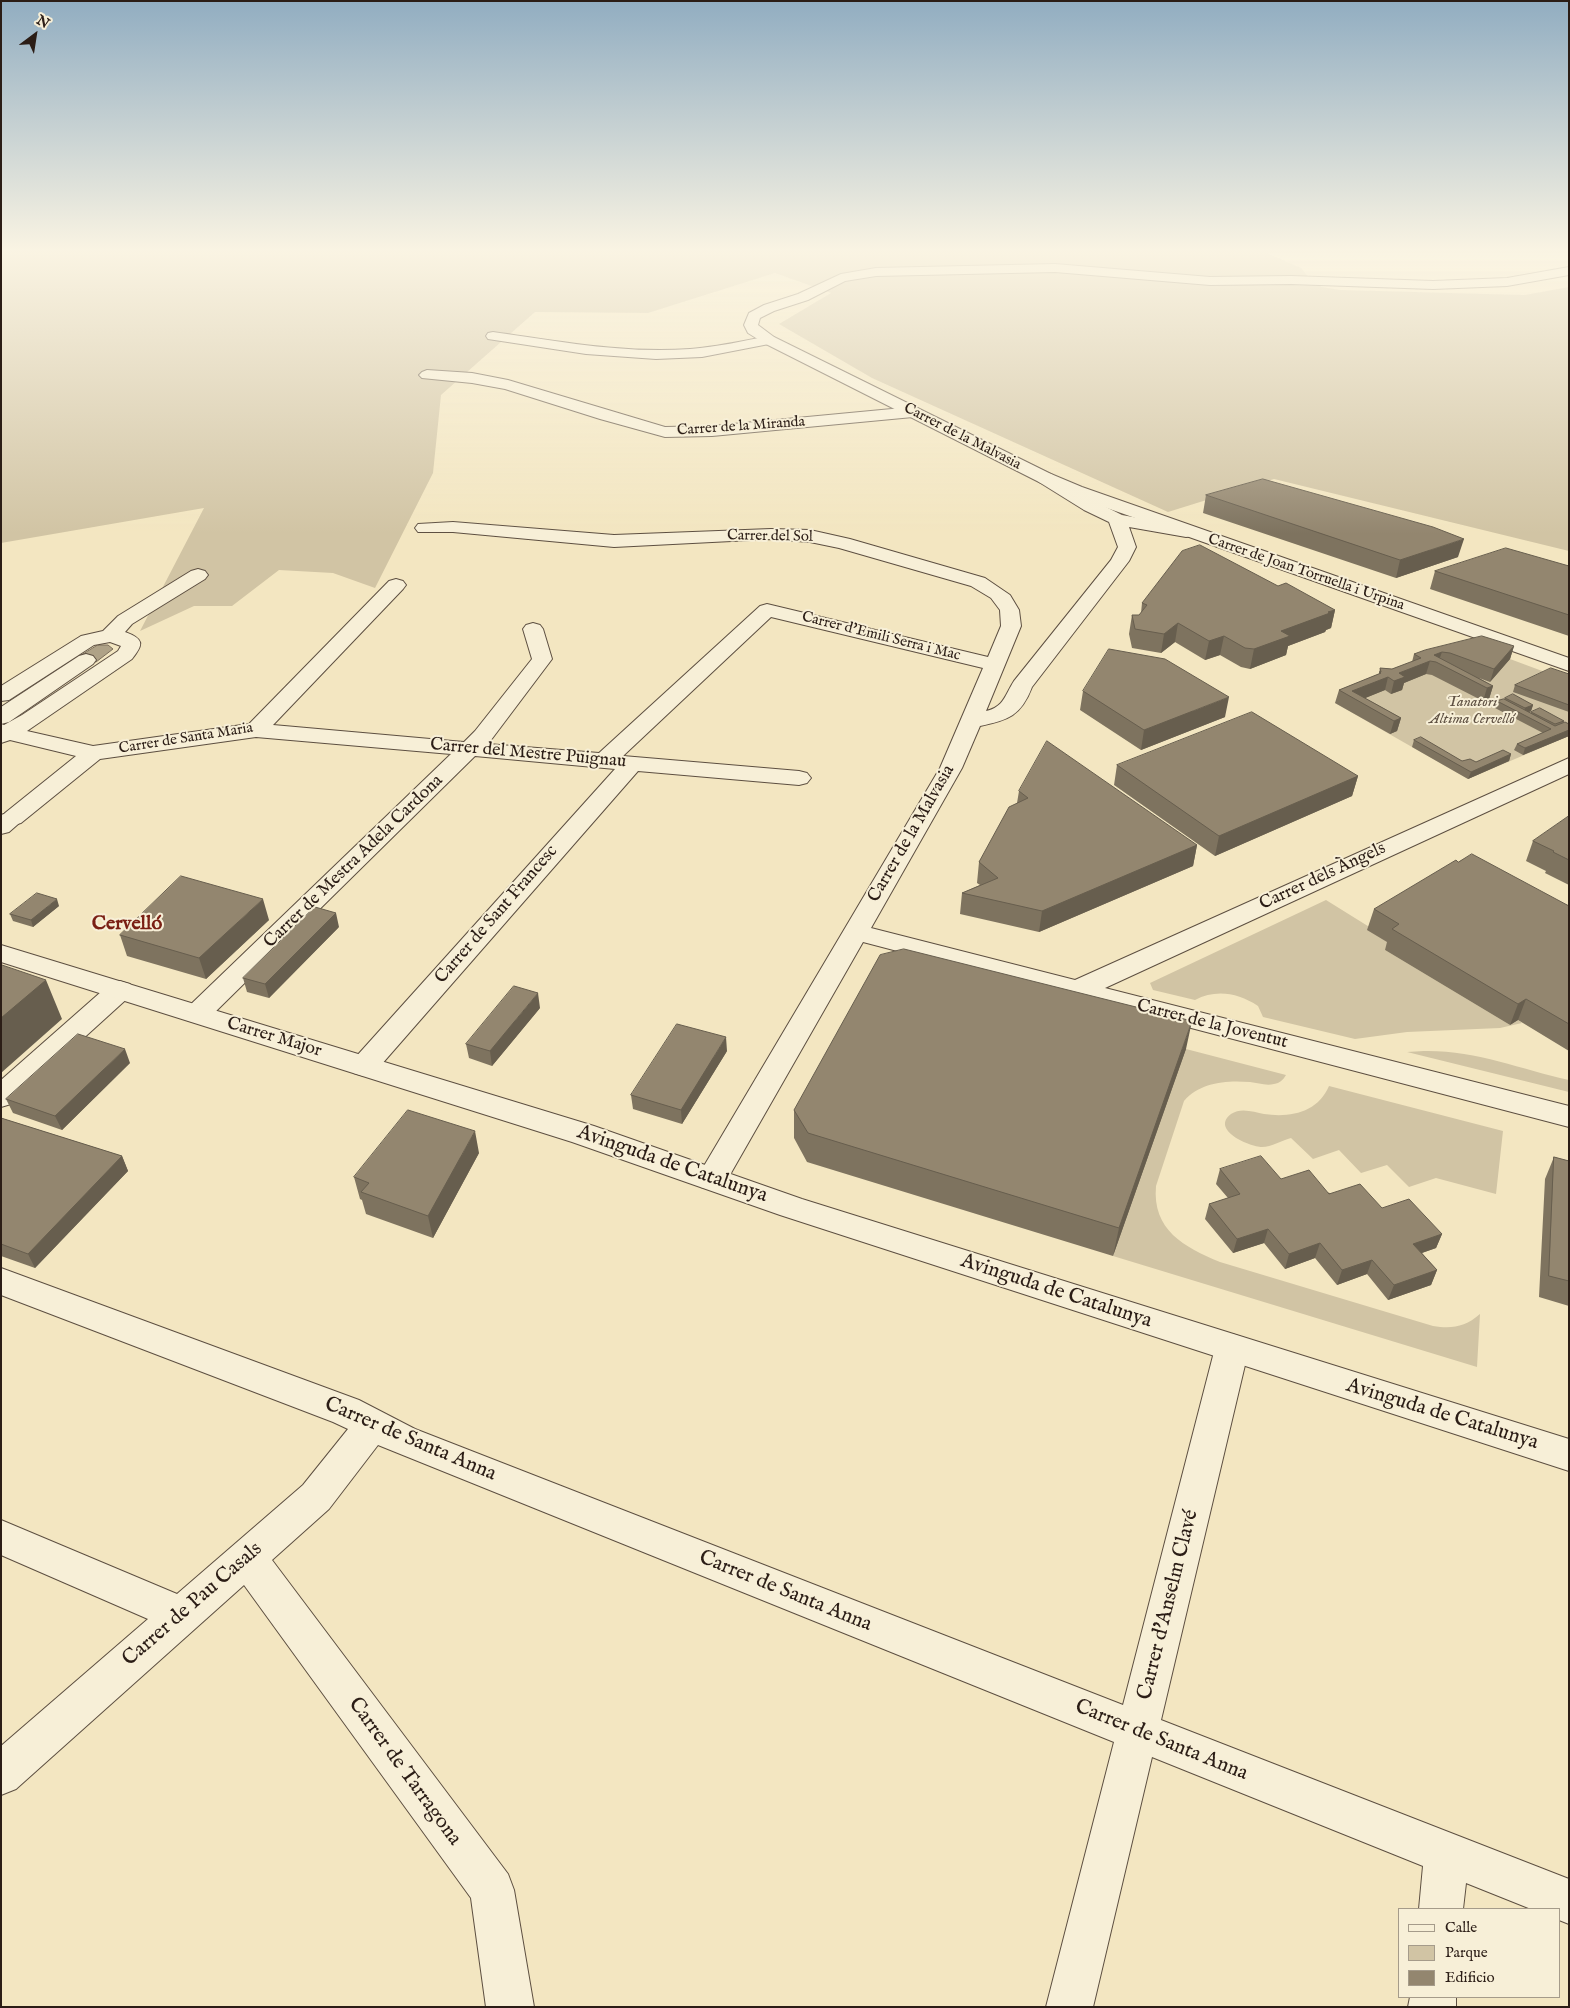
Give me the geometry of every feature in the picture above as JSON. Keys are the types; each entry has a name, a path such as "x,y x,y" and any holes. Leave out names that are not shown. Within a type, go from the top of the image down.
{"street":[{"path":"570,347 644,355 697,353 732,347"},
{"name":"Carrer de la Malvasia","path":"782,347 1045,478 1090,506 1117,519 1186,532"},
{"name":"Carrer de la Miranda","path":"427,374 472,378 508,385 664,432 712,431 913,412"},
{"name":"Carrer de Joan Torruella i Urpina","path":"1045,478 1186,532 1569,665"},
{"path":"971,721 1001,715 1010,709 1017,700 1022,686 1120,561 1127,546 1117,519"},
{"name":"Carrer del Sol","path":"424,528 453,527 614,541 771,534 827,539 963,577 997,593 1008,605 1012,616 1011,626 971,721"},
{"path":"110,636 125,620 198,574"},
{"name":"Carrer de Santa Maria","path":"93,753 256,730 396,585"},
{"name":"Carrer d'Emili Serra i Mac","path":"604,761 767,610 995,665"},
{"name":"Carrer de Mestra Adela Cardona","path":"197,1014 483,736 542,659 533,629"},
{"path":"110,636 120,637 131,643 129,650 30,720 5,719 80,644 94,638 110,636"},
{"path":"5,719 86,660"},
{"path":"5,719 93,753"},
{"name":"Carrer de la Malvasia","path":"712,1179 951,768 971,721"},
{"name":"Carrer del Mestre Puignau","path":"256,730 799,778"},
{"path":"7,822 93,753"},
{"name":"Carrer de Sant Francesc","path":"364,1066 631,764"},
{"name":"Carrer dels Àngels","path":"1076,990 1569,765"},
{"name":"Carrer de la Joventut","path":"856,932 1569,1117"},
{"name":"Carrer Major","path":"1,953 546,1123"},
{"path":"1,1097 120,990"},
{"name":"Avinguda de Catalunya","path":"546,1123 818,1216 1569,1454"},
{"name":"Carrer de Santa Anna","path":"1,1281 346,1411 412,1443 1569,1902"},
{"name":"Carrer d'Anselm Clavé","path":"1069,2007 1232,1348"},
{"name":"Carrer de Pau Casals","path":"1,1774 316,1497 373,1425"},
{"path":"1,1537 182,1615"},
{"name":"Carrer de Tarragona","path":"247,1558 492,1890 510,2007"},
{"path":"1441,1908 1446,1854"}],"green space":[{"path":"1,347 496,347 441,395 433,473 375,588 333,573 279,570 232,606 194,606 140,631 204,508 1,543"},
{"path":"818,347 1569,347 1569,551 1274,479 1168,512 872,378"},
{"name":"Tanatori Altima Cervelló","path":"1510,659 1569,681 1569,736 1468,779 1335,703 1417,671"},
{"path":"1326,900 1371,928 1393,945 1385,950 1510,1025 1518,1020 1522,1023 1500,1028 1407,1032 1355,1039 1263,1017 1258,1006 1235,995 1211,994 1195,1000 1153,990 1150,983"},
{"path":"1186,1049 1286,1075 1280,1082 1271,1085 1241,1081 1223,1082 1206,1086 1190,1095 1184,1101 1156,1186 1156,1201 1159,1214 1173,1235 1194,1250 1220,1262 1433,1326 1458,1326 1469,1322 1480,1314 1477,1367 1113,1256"},
{"path":"1424,1051 1479,1057 1569,1080 1569,1092 1407,1052"},
{"path":"1329,1086 1503,1131 1496,1194 1436,1178 1409,1187 1387,1165 1361,1173 1339,1150 1313,1159 1291,1138 1269,1146 1256,1146 1241,1141 1228,1131 1225,1126 1226,1120 1231,1114 1239,1111 1284,1115 1302,1111 1318,1102"}],"shaded area":[{"path":"98,645 108,645 113,649 96,662 77,658"}],"building":[{"path":"1263,479 1433,527 1464,539 1400,560 1206,495"},
{"path":"1200,545 1278,586 1286,583 1335,610 1281,631 1290,636 1254,649 1245,648 1224,636 1209,641 1178,623 1164,634 1135,629 1132,615 1139,615 1147,605 1142,603 1182,551"},
{"path":"1506,548 1569,566 1569,615 1435,571"},
{"path":"1482,636 1514,646 1494,669 1450,653 1442,652 1434,655 1493,686 1487,688 1436,662 1430,661 1399,673 1405,677 1394,681 1388,677 1352,691 1401,718 1394,721 1339,690 1381,673 1379,672 1381,672 1380,668 1392,669 1421,658 1414,654"},
{"path":"1109,649 1165,659 1229,697 1144,730 1083,691"},
{"path":"1551,668 1569,674 1569,705 1515,685"},
{"path":"1513,694 1533,705 1525,708 1505,698"},
{"path":"1504,699 1555,726 1565,722 1569,724 1569,730 1525,748 1517,744 1551,729 1497,701"},
{"path":"1540,708 1564,721 1555,724 1531,712"},
{"path":"1252,712 1358,776 1219,836 1117,765"},
{"path":"1421,737 1462,761 1470,759 1476,762 1503,750 1511,754 1471,772 1414,740"},
{"path":"1047,741 1197,845 1042,911 962,893 998,878 979,862 1009,807 1028,798 1019,791"},
{"path":"1569,816 1569,860 1533,841"},
{"path":"1472,854 1569,906 1569,1024 1526,999 1518,1004 1392,929 1399,924 1374,909 1456,860 1458,862"},
{"path":"181,876 263,899 199,958 120,935"},
{"path":"37,893 57,899 31,920 10,914"},
{"path":"315,907 336,913 265,984 243,978"},
{"path":"904,949 1192,1021 1119,1228 808,1133 794,1110 880,955"},
{"path":"1,965 46,980 1,1018"},
{"path":"514,986 538,993 490,1051 466,1044"},
{"path":"677,1024 726,1037 681,1110 631,1095"},
{"path":"78,1034 125,1049 55,1116 6,1099"},
{"path":"408,1110 475,1131 428,1216 361,1192 369,1183 354,1177"},
{"path":"1,1118 122,1156 28,1254 1,1244"},
{"path":"1261,1156 1281,1179 1309,1170 1329,1194 1360,1184 1382,1208 1409,1199 1442,1234 1413,1244 1437,1270 1394,1285 1372,1260 1342,1270 1320,1243 1289,1254 1268,1229 1237,1239 1209,1204 1240,1194 1220,1169"},
{"path":"1554,1157 1569,1161 1569,1281 1549,1276"}],"district":[{"name":"Cervelló","path":"127,925"}]}
